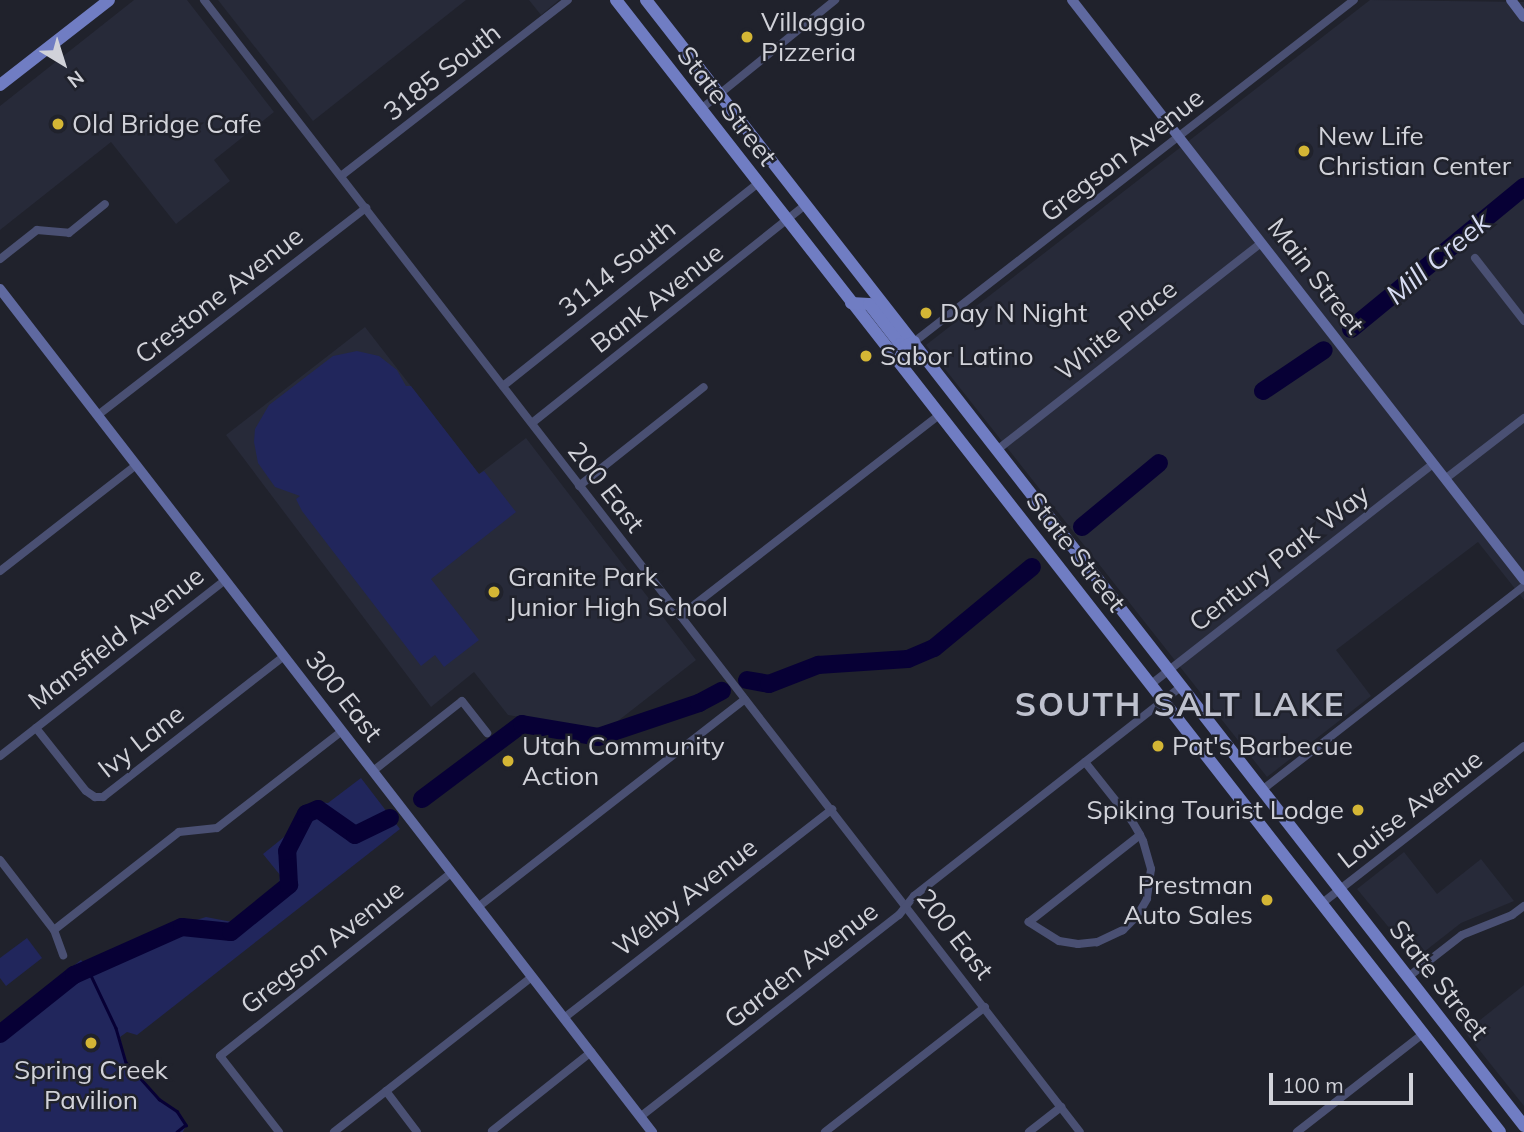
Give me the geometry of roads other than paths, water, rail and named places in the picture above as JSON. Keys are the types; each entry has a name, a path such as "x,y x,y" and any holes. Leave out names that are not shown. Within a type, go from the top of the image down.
{"main road":[{"path":"0,85 109,0"},
{"name":"State Street","path":"616,0 1500,1132"},
{"name":"State Street","path":"646,0 1524,1126"},
{"path":"851,303 869,304 900,344 905,346 914,342"}],"street":[{"name":"200 East","path":"204,0 680,617 907,905 1080,1132"},
{"name":"3185 South","path":"341,176 568,0"},
{"path":"701,109 835,0"},
{"name":"Main Street","path":"1072,0 1524,580"},
{"name":"Gregson Avenue","path":"914,342 1354,0"},
{"path":"1511,0 1524,17"},
{"name":"3114 South","path":"503,386 758,183"},
{"path":"0,259 37,230 69,233 105,204"},
{"name":"Bank Avenue","path":"532,423 806,204"},
{"name":"Crestone Avenue","path":"98,415 366,208"},
{"name":"White Place","path":"997,450 1261,243"},
{"path":"1475,258 1524,321"},
{"name":"300 East","path":"0,289 591,1052 645,1127"},
{"path":"579,486 704,387"},
{"path":"680,617 940,414"},
{"path":"1445,479 1524,418"},
{"name":"Century Park Way","path":"1150,685 1433,464"},
{"path":"0,571 136,465"},
{"name":"Mansfield Avenue","path":"0,756 225,580"},
{"path":"1262,790 1524,586"},
{"name":"Ivy Lane","path":"36,728 86,791 95,797 103,797 284,656"},
{"name":"Garden Avenue","path":"645,1127 907,905 914,896 1181,687"},
{"path":"478,907 745,699"},
{"path":"373,771 462,701 487,733"},
{"path":"54,929 179,832 217,828 342,731"},
{"name":"Louise Avenue","path":"1321,904 1524,746"},
{"path":"1085,762 1140,835 1150,859 1149,889 1137,916 1123,930 1106,940 1078,944 1050,938 1029,922 1140,835"},
{"name":"Welby Avenue","path":"564,1018 832,809"},
{"path":"0,860 54,929 63,955"},
{"name":"Gregson Avenue","path":"279,1132 220,1056 451,873"},
{"path":"1408,977 1462,935 1512,915 1524,906"},
{"path":"334,1132 532,977"},
{"path":"825,1132 985,1007"},
{"path":"1297,1132 1423,1034"},
{"path":"492,1131 591,1052"},
{"path":"386,1091 417,1132"},
{"path":"1029,1132 1061,1107"}],"waterway":[{"name":"Mill Creek","path":"1351,329 1524,187"},
{"name":"Mill Creek","path":"1263,391 1324,350"},
{"name":"Mill Creek","path":"1082,527 1159,463"},
{"name":"Mill Creek","path":"747,680 769,684 818,665 908,659 934,648 1032,567"},
{"name":"Mill Creek","path":"422,799 522,724 598,737 699,703 722,691"},
{"name":"Mill Creek","path":"0,1034 74,975 182,927 231,932 289,885 287,851 306,814 318,809 355,835 390,818"},
{"path":"88,969 116,1028 126,1062 159,1099 177,1111 186,1125 177,1132"}],"place":[{"name":"Villaggio Pizzeria","path":"747,37"},
{"name":"Old Bridge Cafe","path":"58,124"},
{"name":"New Life Christian Center","path":"1304,151"},
{"name":"Day N Night","path":"926,313"},
{"name":"Sabor Latino","path":"866,356"},
{"name":"Granite Park Junior High School","path":"494,592"},
{"name":"Pat's Barbecue","path":"1158,746"},
{"name":"Utah Community Action","path":"508,761"},
{"name":"Spiking Tourist Lodge","path":"1358,810"},
{"name":"Prestman Auto Sales","path":"1267,900"},
{"name":"Spring Creek Pavilion","path":"91,1043"}],"district":[{"name":"SOUTH SALT LAKE","path":"1180,704"}]}
